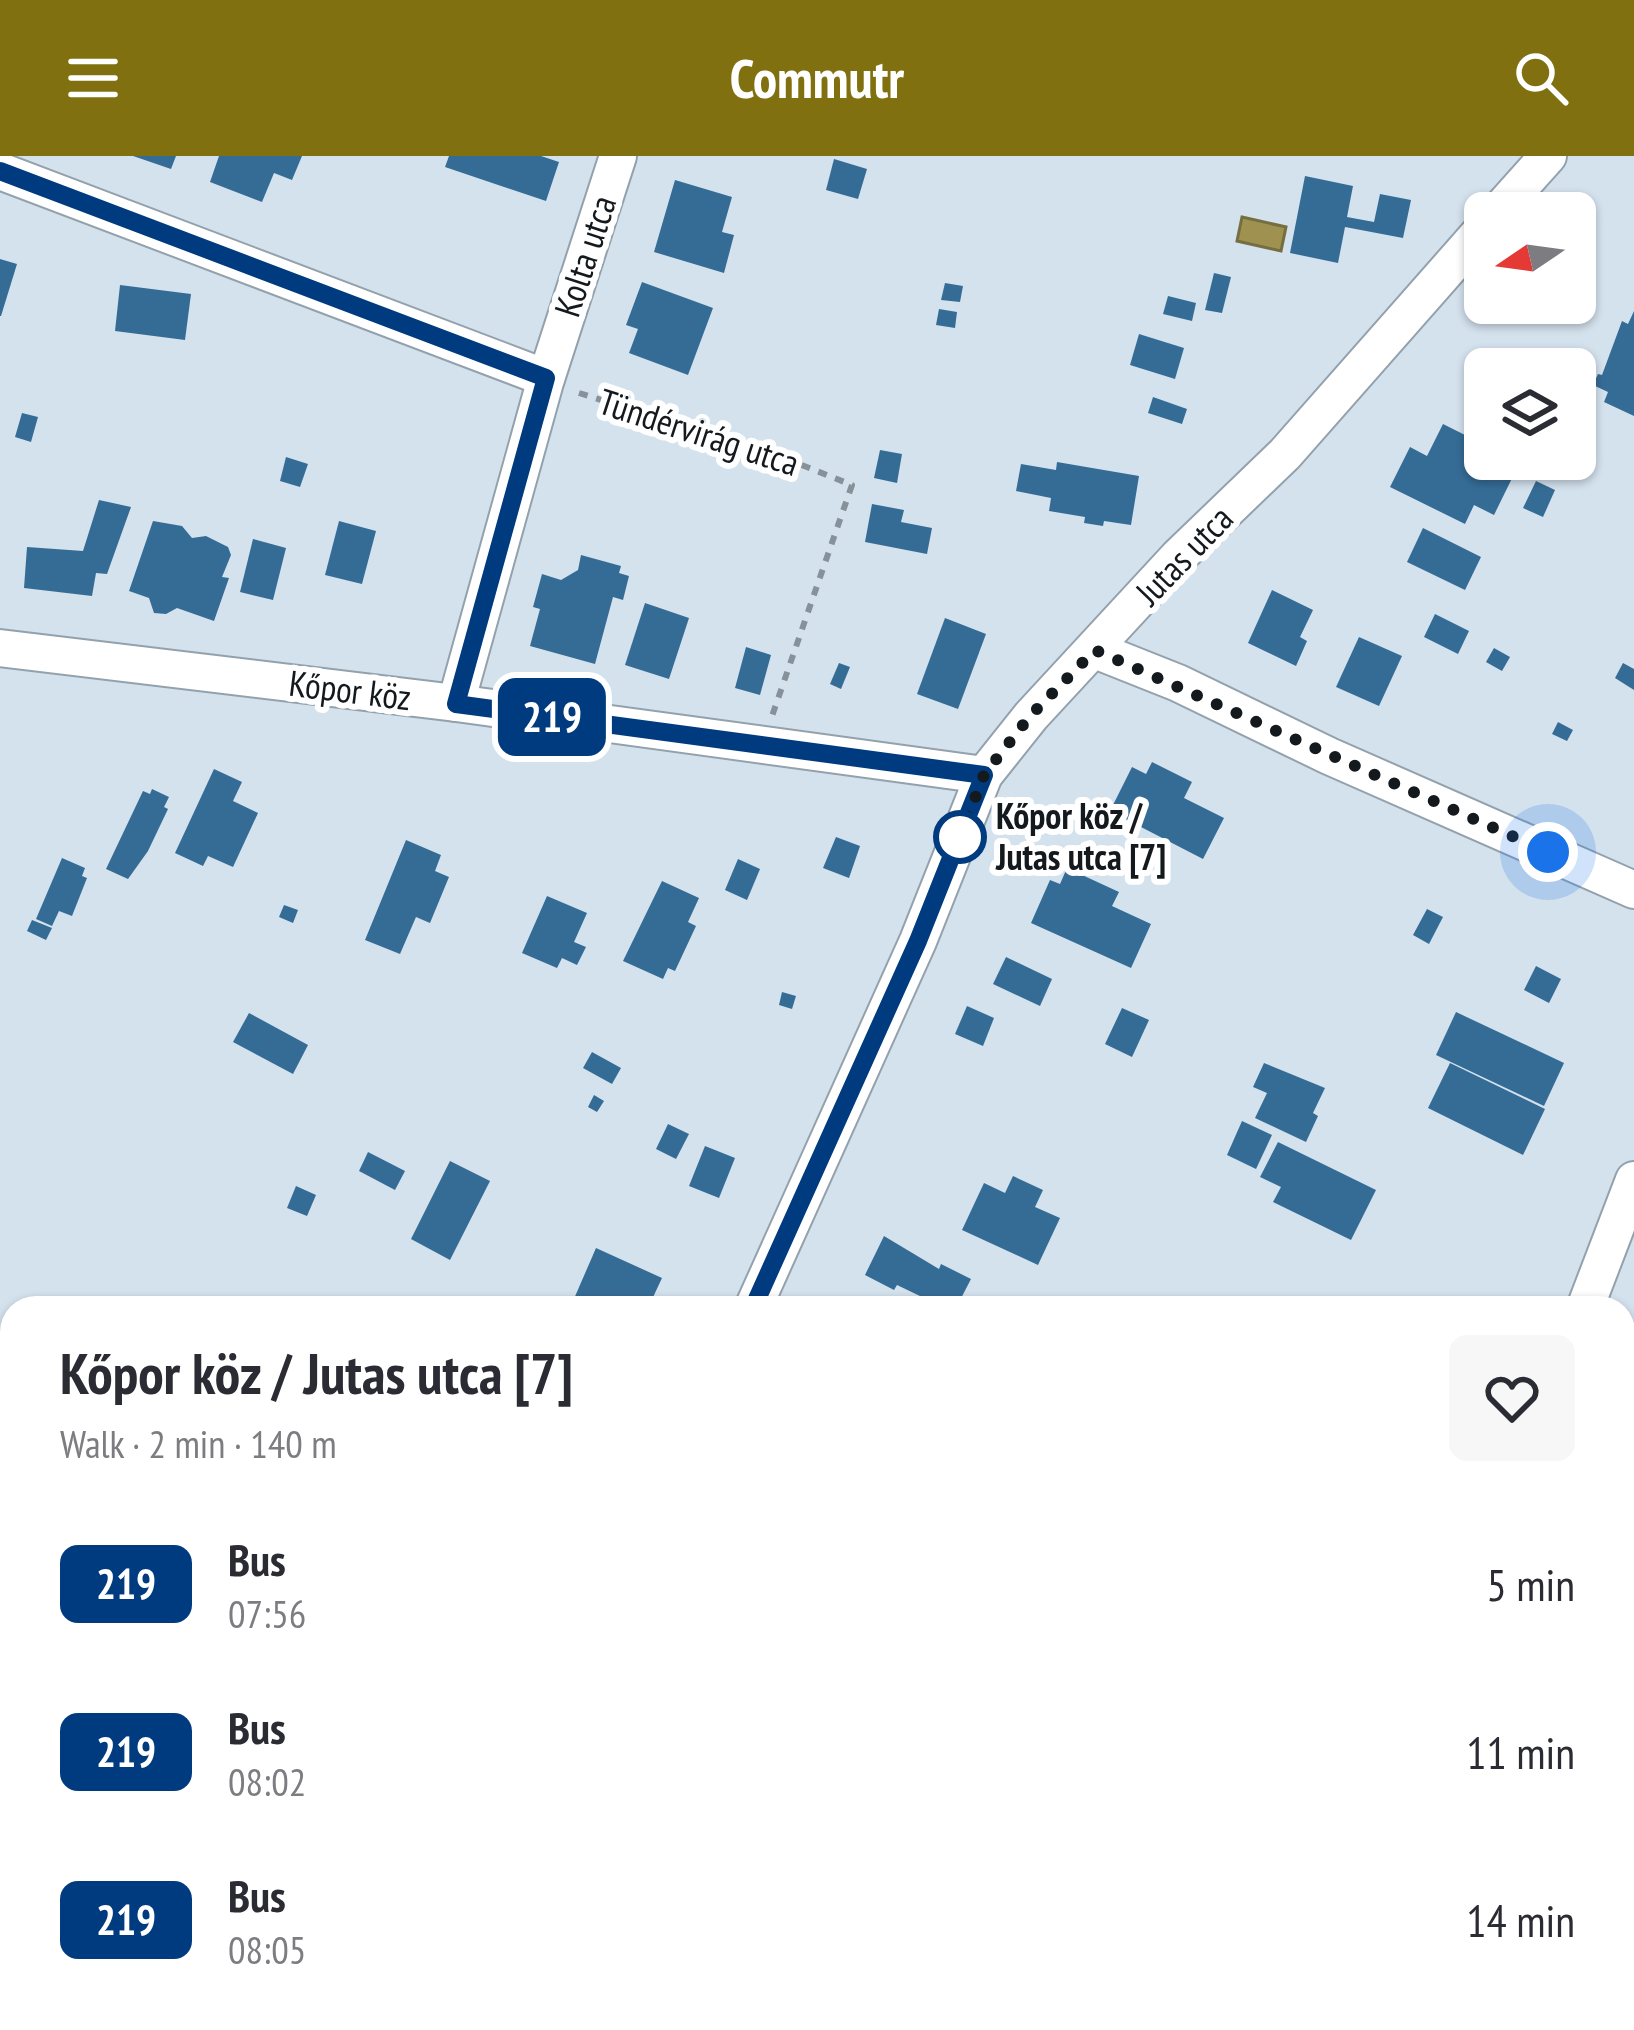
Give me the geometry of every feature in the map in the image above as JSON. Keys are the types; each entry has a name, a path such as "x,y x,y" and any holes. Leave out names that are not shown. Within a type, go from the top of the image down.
{"street":[{"name":"Kolta utca","path":"456,704 545,380 618,156"},
{"path":"1516,192 1548,156"},
{"path":"0,171 545,380"},
{"name":"Jutas utca","path":"758,1296 918,941 984,775 1030,716 1178,557 1285,454 1464,251"},
{"name":"Kőpor köz","path":"0,648 984,775"},
{"path":"1095,650 1634,890"},
{"path":"1590,1296 1634,1180"}],"path":[{"name":"Tündérvirág utca","path":"545,380 852,485 761,747"}],"water":[{"path":"1242,217 1286,227 1281,251 1237,241"}],"building":[{"path":"133,156 176,156 171,169"},
{"path":"219,156 302,156 292,180 274,173 262,202 210,182"},
{"path":"449,156 541,156 559,162 546,201 445,167"},
{"path":"834,159 867,169 858,199 826,190"},
{"path":"1305,176 1353,186 1347,217 1374,222 1380,194 1411,200 1403,238 1345,227 1338,263 1290,253"},
{"path":"675,180 732,197 722,232 734,235 724,273 654,252"},
{"path":"0,259 17,264 1,316 0,316"},
{"path":"1214,273 1231,277 1222,313 1205,310"},
{"path":"642,282 713,308 688,375 629,353 638,329 626,325"},
{"path":"945,283 963,286 960,302 941,300"},
{"path":"120,285 191,294 185,340 115,331"},
{"path":"1168,296 1196,303 1192,321 1163,314"},
{"path":"939,309 957,312 955,328 936,325"},
{"path":"1634,311 1634,416 1604,402 1608,392 1596,386 1622,321 1628,324"},
{"path":"1139,334 1184,348 1175,379 1130,365"},
{"path":"1153,397 1187,409 1182,424 1148,413"},
{"path":"22,413 38,417 31,442 15,437"},
{"path":"1443,424 1464,434 1464,480 1511,480 1494,515 1474,505 1465,524 1390,487 1410,447 1427,456"},
{"path":"880,450 902,454 897,483 874,478"},
{"path":"286,457 308,464 300,487 280,481"},
{"path":"1057,462 1139,476 1131,525 1084,523 1085,517 1049,511 1051,498 1016,491 1021,464 1056,470"},
{"path":"1536,481 1555,490 1543,517 1523,508"},
{"path":"99,500 131,507 107,574 96,573 92,596 24,588 27,547 83,551"},
{"path":"872,504 904,510 901,522 932,528 927,554 865,542"},
{"path":"153,521 182,526 192,538 206,536 228,547 231,555 222,577 229,578 214,621 177,608 154,613 149,598 129,591"},
{"path":"339,521 376,531 362,584 325,575"},
{"path":"1423,528 1481,557 1465,590 1407,562"},
{"path":"253,539 286,548 273,600 240,592"},
{"path":"581,555 621,566 619,573 629,576 623,600 613,597 595,664 530,646 540,609 533,607 542,574 561,580 578,570"},
{"path":"1272,590 1313,610 1300,637 1307,641 1296,666 1248,643"},
{"path":"645,603 689,618 669,679 625,665"},
{"path":"1435,614 1469,631 1458,654 1424,637"},
{"path":"945,618 986,634 958,709 917,694"},
{"path":"1359,637 1402,656 1379,706 1336,687"},
{"path":"746,647 771,655 760,695 735,688"},
{"path":"1494,648 1510,657 1502,671 1486,662"},
{"path":"839,663 850,667 841,689 830,684"},
{"path":"1623,663 1634,669 1634,690 1615,678"},
{"path":"1558,722 1573,730 1567,741 1552,734"},
{"path":"1152,762 1192,782 1184,798 1224,818 1203,859 1110,811 1132,767 1146,774"},
{"path":"214,769 242,782 233,801 258,813 233,867 208,856 203,866 175,853"},
{"path":"152,789 169,797 164,807 168,809 128,879 106,869 143,791 150,794"},
{"path":"836,837 860,846 849,878 823,868"},
{"path":"406,840 441,855 435,871 449,877 430,923 416,917 400,954 365,940"},
{"path":"62,858 85,868 82,876 87,878 72,916 59,911 52,926 36,919"},
{"path":"738,859 760,869 747,900 725,890"},
{"path":"1067,868 1119,892 1112,906 1151,924 1131,968 1031,923 1050,880 1060,884"},
{"path":"662,881 699,898 688,922 696,926 675,971 668,968 663,979 623,961"},
{"path":"547,896 587,913 574,942 586,947 577,965 562,958 557,968 522,953"},
{"path":"284,905 298,910 293,923 279,917"},
{"path":"1427,909 1443,917 1429,944 1413,935"},
{"path":"32,920 52,928 46,940 27,931"},
{"path":"1006,957 1052,979 1040,1006 993,984"},
{"path":"1536,966 1561,979 1549,1003 1524,990"},
{"path":"782,992 796,996 792,1009 779,1005"},
{"path":"967,1006 994,1018 983,1046 955,1034"},
{"path":"1122,1008 1149,1020 1132,1057 1105,1044"},
{"path":"1456,1012 1564,1063 1544,1106 1436,1055"},
{"path":"249,1013 308,1045 293,1074 233,1042"},
{"path":"592,1052 621,1068 612,1084 583,1068"},
{"path":"1264,1063 1325,1088 1306,1142 1255,1118 1267,1093 1253,1087"},
{"path":"1450,1063 1545,1109 1523,1155 1428,1108"},
{"path":"594,1095 604,1101 597,1112 588,1107"},
{"path":"1242,1121 1272,1135 1256,1169 1227,1155"},
{"path":"668,1124 689,1134 676,1159 656,1149"},
{"path":"1278,1142 1376,1190 1351,1240 1273,1202 1281,1187 1260,1177"},
{"path":"705,1146 735,1158 719,1198 689,1186"},
{"path":"368,1152 405,1171 395,1190 359,1171"},
{"path":"450,1161 490,1181 450,1260 411,1239"},
{"path":"1013,1176 1043,1190 1035,1207 1060,1218 1038,1265 962,1230 984,1183 1005,1193"},
{"path":"296,1186 316,1195 307,1216 287,1208"},
{"path":"884,1236 939,1269 941,1264 971,1279 962,1296 920,1296 897,1285 894,1290 865,1275"},
{"path":"596,1248 662,1278 654,1296 575,1296"}],"bus line":[{"name":"219","path":"0,171 546,378 456,704 984,775 918,941 758,1296"}],"place":[{"name":"Kőpor köz / Jutas utca [7]","path":"960,837"}],"route":[{"path":"960,837 984,775 1030,716 1095,650 1178,683 1329,756 1548,852"}]}
